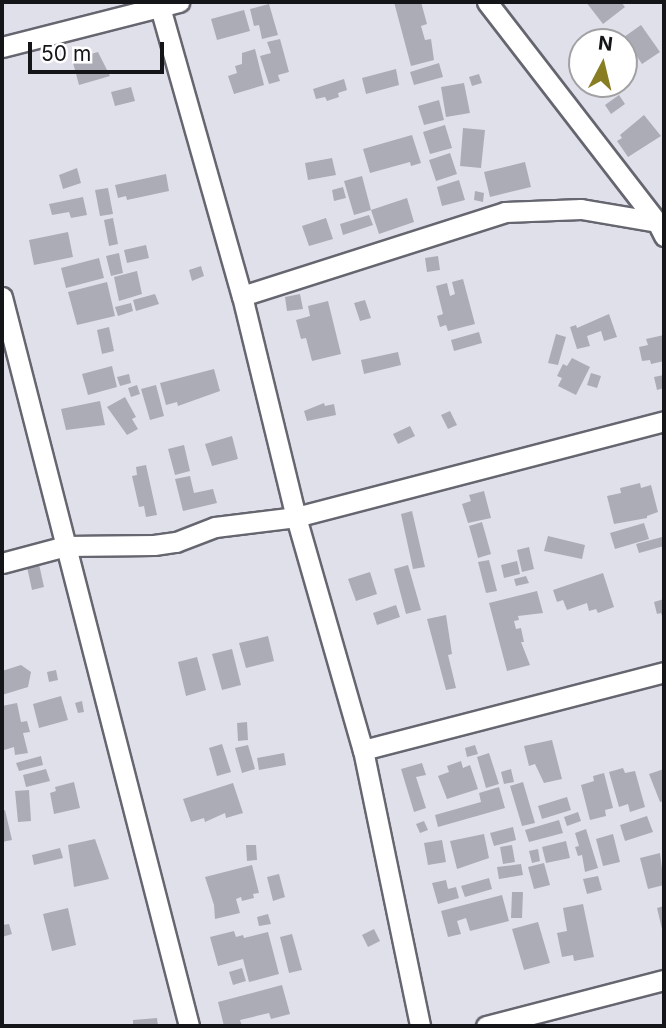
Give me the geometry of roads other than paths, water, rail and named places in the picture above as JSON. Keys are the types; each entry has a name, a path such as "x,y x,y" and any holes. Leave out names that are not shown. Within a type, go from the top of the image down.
{"street":[{"path":"487,2 661,229"},
{"path":"2,47 155,6 242,296 296,517 363,750 420,1026"},
{"path":"242,296 505,212 581,209 661,229"},
{"path":"2,297 189,1026"},
{"path":"2,563 66,546 154,545 176,542 215,527 296,517 664,421"},
{"path":"363,750 664,672"},
{"path":"486,1026 664,980"}]}
